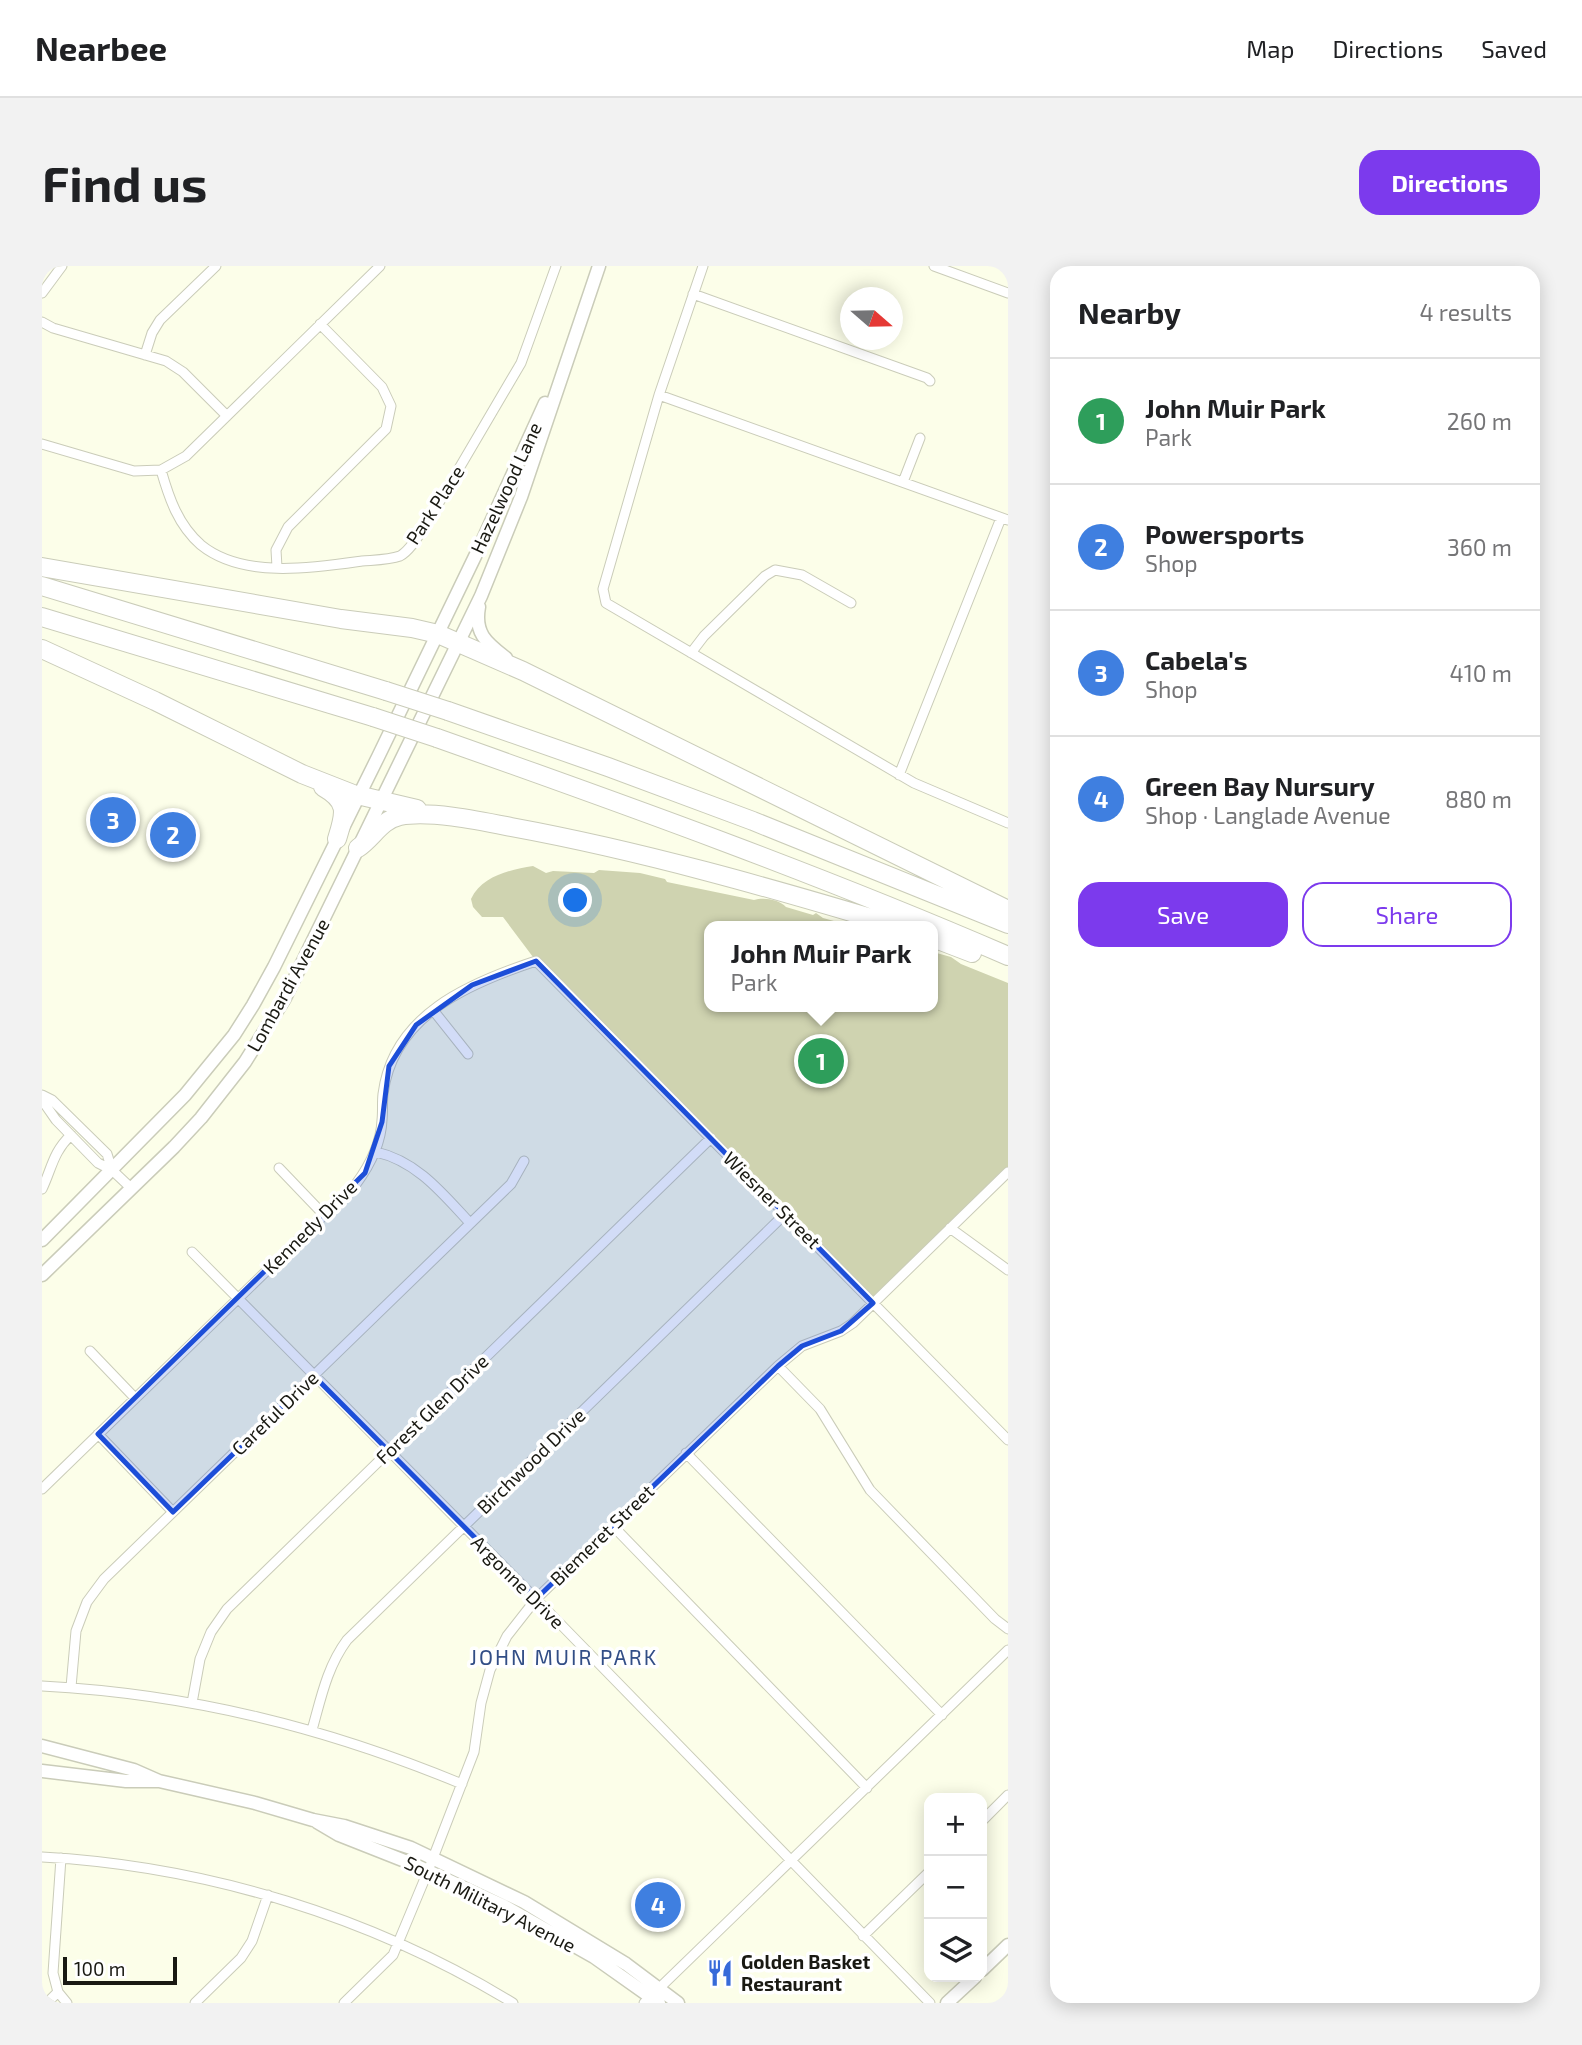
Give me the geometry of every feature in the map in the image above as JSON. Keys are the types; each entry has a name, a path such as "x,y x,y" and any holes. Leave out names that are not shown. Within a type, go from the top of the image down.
{"highway":[{"path":"42,567 438,634 523,671 1008,910"},
{"path":"42,586 386,691 595,762 753,821 1008,924"},
{"path":"42,617 437,738 734,845 927,921"},
{"path":"42,649 302,774 332,792 341,802 344,815 337,839"},
{"path":"302,774 381,801 455,818 597,843 881,921"},
{"path":"358,848 387,821 398,817 415,815 455,818"},
{"path":"938,926 1008,957"},
{"path":"938,941 1008,966"}],"main road":[{"name":"Hazelwood Lane","path":"459,642 481,596 521,497 599,266"},
{"name":"Hazelwood Lane","path":"438,634 572,342"},
{"path":"481,596 477,615 483,637 490,647 523,671"},
{"name":"Lombardi Avenue","path":"42,1240 185,1095 237,1030 275,967 438,634"},
{"name":"Lombardi Avenue","path":"42,1275 201,1118 249,1056 294,981 459,642"},
{"name":"South Military Avenue","path":"42,1746 134,1770 159,1781 313,1819 338,1835 431,1864 568,1942 653,1997 678,2003"},
{"name":"South Military Avenue","path":"42,1771 126,1781 159,1781"},
{"path":"987,1965 1008,1945"},
{"path":"947,2003 970,1982"}],"street":[{"path":"42,293 62,266"},
{"path":"145,355 152,333 160,320 216,266"},
{"path":"42,444 134,471 161,470 186,456 380,266"},
{"name":"Park Place","path":"161,470 170,501 182,523 201,544 223,558 251,566 314,568 400,556 415,541 522,363 556,266"},
{"path":"703,266 659,395 603,589 606,603 899,775 1008,823"},
{"path":"934,266 1008,293"},
{"path":"693,294 930,381"},
{"path":"42,322 53,328 166,361 183,372 227,416"},
{"path":"277,567 276,550 288,527 386,429 391,406 382,387 320,324"},
{"path":"659,395 1005,519 899,775"},
{"path":"903,482 920,438"},
{"path":"691,653 704,636 765,576 775,570 802,575 850,603"},
{"name":"Kennedy Drive","path":"42,1489 356,1184 376,1152 382,1122 382,1095 389,1066 402,1041 416,1025 433,1010 472,985 536,961"},
{"name":"Wiesner Street","path":"536,961 1008,1440"},
{"path":"433,1010 468,1054"},
{"path":"42,1098 52,1100 107,1154 112,1170"},
{"path":"42,1098 56,1119 98,1163 112,1170 131,1188"},
{"path":"42,1189 54,1156 71,1135"},
{"name":"Forest Glen Drive","path":"192,1703 200,1658 211,1632 227,1609 710,1138"},
{"path":"376,1152 399,1160 422,1174 470,1223"},
{"name":"Careful Drive","path":"71,1687 76,1631 87,1602 104,1579 511,1184 524,1161"},
{"path":"279,1168 324,1215"},
{"name":"Biemeret Street","path":"344,2003 393,1955 474,1752 481,1703 490,1670 507,1636 536,1599 778,1366 802,1346 841,1331 853,1323 1008,1172"},
{"name":"Birchwood Drive","path":"312,1730 327,1677 335,1657 347,1640 785,1214"},
{"path":"950,1228 1008,1270"},
{"name":"Argonne Drive","path":"192,1252 536,1599 930,2003"},
{"path":"90,1352 135,1398"},
{"path":"778,1366 820,1409 870,1490 995,1619 1008,1629"},
{"path":"98,1434 173,1512"},
{"path":"687,1453 942,1715"},
{"path":"612,1525 867,1788"},
{"path":"653,1997 1008,1650"},
{"path":"42,1686 132,1693 254,1715 312,1730 462,1784"},
{"path":"987,1816 1008,1796"},
{"path":"42,1857 128,1865 181,1874 268,1895 326,1914 398,1943 463,1975 498,2000 513,2003"},
{"path":"61,1858 53,1973 58,1992 67,2003"},
{"path":"863,1936 924,1877"},
{"path":"195,2003 241,1958 252,1941 268,1895"},
{"path":"47,2003 58,1992"}],"highlighted area":[{"path":"536,961 873,1303 841,1331 802,1346 778,1366 536,1599 314,1376 173,1512 98,1434 365,1173 382,1122 389,1066 416,1025 472,985"}],"green space":[{"path":"533,866 546,873 594,873 599,870 640,873 665,879 667,882 754,900 775,900 786,907 813,915 816,913 834,921 704,921 704,1012 938,1012 938,953 1008,983 1008,1172 873,1303 536,961 503,917 482,917 473,907 471,899 476,891 489,880 506,872"}],"place":[{"name":"Cabela's","path":"113,820"},
{"name":"Powersports","path":"173,835"},
{"name":"John Muir Park","path":"821,1061"},
{"name":"Green Bay Nursury","path":"658,1905"},
{"name":"Golden Basket Restaurant","path":"720,1973"}],"district":[{"name":"JOHN MUIR PARK","path":"564,1658"}]}
